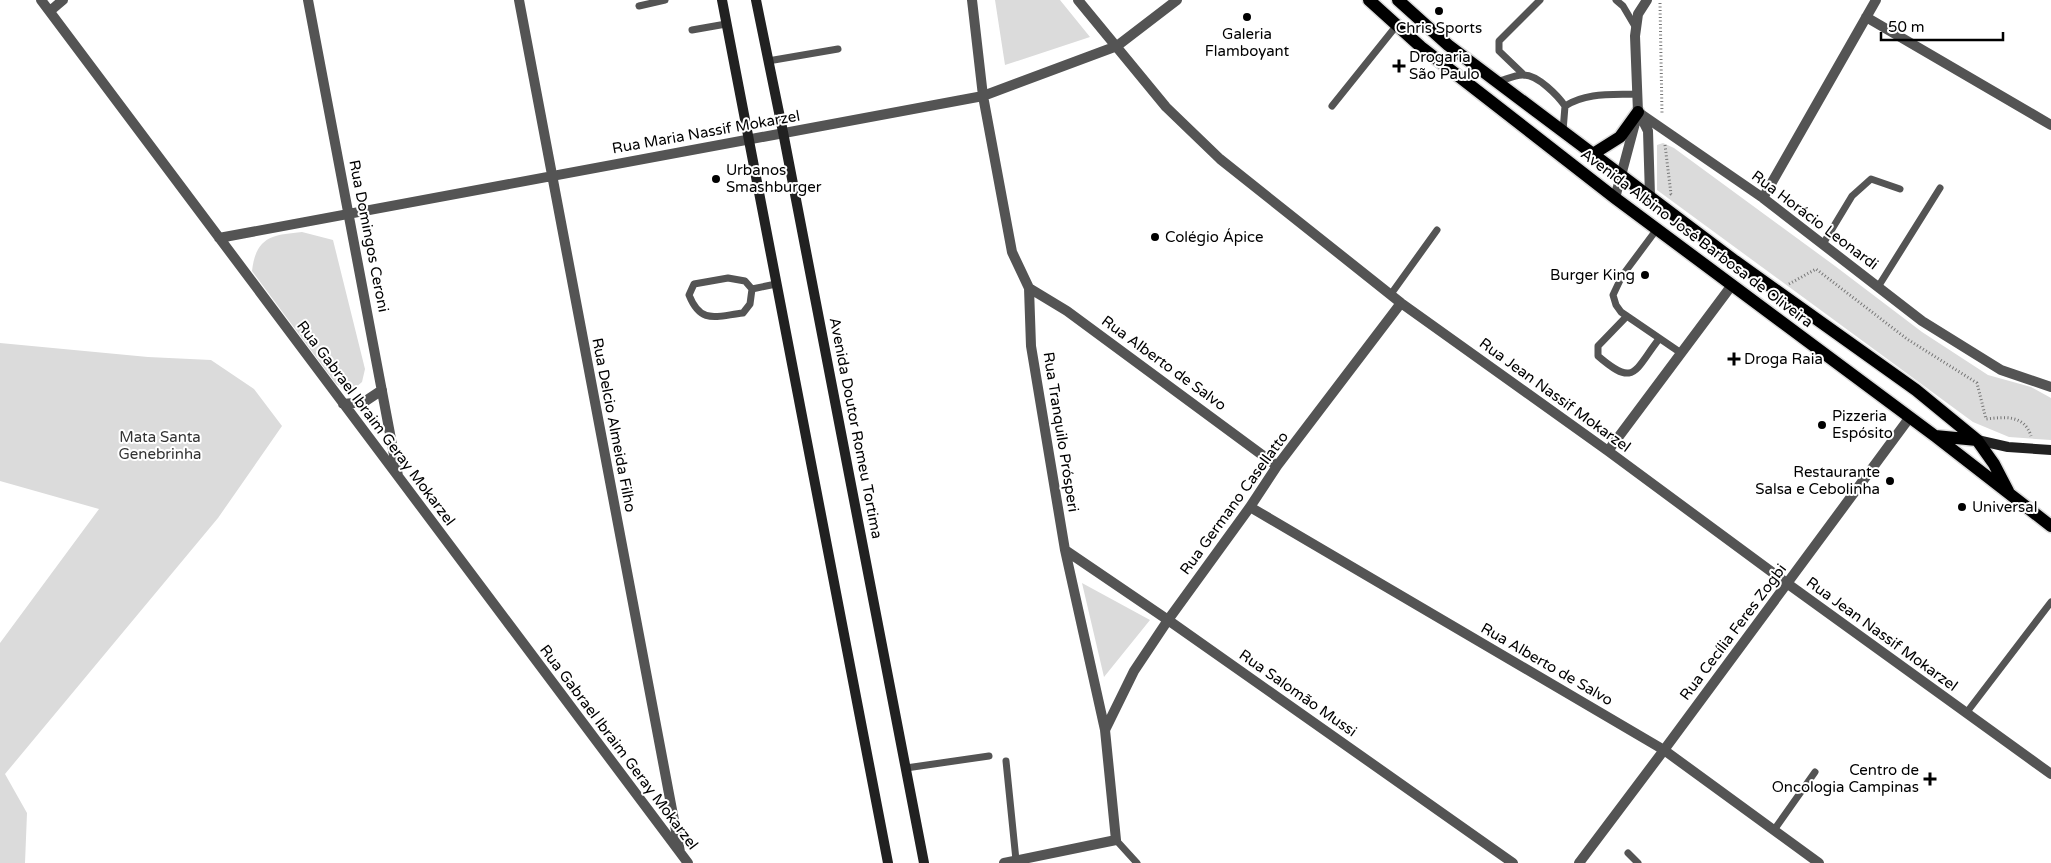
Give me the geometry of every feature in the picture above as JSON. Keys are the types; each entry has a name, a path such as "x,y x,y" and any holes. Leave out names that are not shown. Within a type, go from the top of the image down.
{"main road":[{"path":"722,0 888,863"},
{"name":"Avenida Doutor Romeu Tortima","path":"756,0 784,132 924,863"},
{"name":"Avenida Albino José Barbosa de Oliveira","path":"1369,0 1420,47 1615,198 1910,417 2051,526"},
{"name":"Avenida Albino José Barbosa de Oliveira","path":"1398,0 1448,45 1497,82 1735,261 1916,390 1977,440 1994,464 2010,495"},
{"path":"1593,154 1620,137 1638,112"},
{"path":"1935,436 2050,450"}],"street":[{"name":"Rua Gabrael Ibraim Geray Mokarzel","path":"41,0 684,859"},
{"path":"50,12 62,0"},
{"name":"Rua Domingos Ceroni","path":"308,0 399,478"},
{"name":"Rua Delcio Almeida Filho","path":"519,0 551,176 684,859"},
{"name":"Rua Tranquilo Prósperi","path":"972,0 983,96 1012,252 1029,288 1032,346 1065,550 1105,730 1116,840"},
{"name":"Rua Jean Nassif Mokarzel","path":"1078,0 1166,107 1220,159 1401,303 1608,451 2051,774"},
{"name":"Rua Maria Nassif Mokarzel","path":"219,238 983,96 1117,46 1177,0"},
{"path":"1763,198 1876,0"},
{"path":"1615,198 1638,112 1636,29 1642,2"},
{"path":"1866,17 2051,125"},
{"path":"1638,112 1648,131 1650,196"},
{"name":"Rua Horácio Leonardi","path":"1638,112 1763,198 1922,321 2001,370 2051,387"},
{"path":"1608,451 1732,285"},
{"name":"Rua Alberto de Salvo","path":"1029,288 1067,311 1277,466"},
{"name":"Rua Germano Casellatto","path":"1105,730 1134,671 1168,620 1250,508 1277,466 1401,303"},
{"path":"343,404 364,402 382,390"},
{"name":"Rua Cecília Feres Zogbi","path":"1579,863 1788,584 1910,417"},
{"name":"Rua Alberto de Salvo","path":"1250,508 1664,750 1819,863"},
{"name":"Rua Salomão Mussi","path":"1065,550 1168,620 1513,863"},
{"path":"1004,863 1116,840"}],"lane":[{"path":"639,6 665,0"},
{"path":"1540,0 1499,41 1499,51 1524,74 1532,77 1556,94 1565,106 1563,131"},
{"path":"1616,0 1623,6 1636,29"},
{"path":"692,30 726,24"},
{"path":"1332,106 1397,25"},
{"path":"768,61 838,49"},
{"path":"1497,82 1524,74"},
{"path":"1565,106 1589,95 1637,94"},
{"path":"1823,244 1852,196 1871,179 1900,189"},
{"path":"1878,287 1940,188"},
{"path":"1657,229 1622,276 1613,295 1616,305 1621,312 1681,354"},
{"path":"1391,294 1437,230"},
{"path":"728,278 745,281 752,289 750,304 743,312 716,316 701,315 694,308 689,295 694,284 728,278"},
{"path":"752,289 776,284"},
{"path":"1627,316 1598,346 1598,356 1613,369 1625,375 1633,373 1659,339"},
{"path":"1967,712 2051,602"},
{"path":"906,768 989,756"},
{"path":"1006,760 1016,860"},
{"path":"1774,830 1815,772"},
{"path":"1116,840 1137,863"},
{"path":"1628,853 1638,863"}],"path":[{"path":"1658,0 1660,3 1662,129 1671,194 1679,200"},
{"path":"1782,278 1789,284 1816,269 1907,339 1977,383 1986,419 2012,417 2028,428 2032,438 2032,449"}],"green space":[{"path":"995,0 1060,0 1090,37 1005,65"},
{"path":"1663,143 1674,148 1922,332 1988,375 2031,387 2051,398 2051,440 2009,437 1973,422 1657,190 1657,145"},
{"path":"302,232 333,240 365,369 362,382 355,388 345,390 336,384 252,271 254,259 262,244 274,236"},
{"name":"Mata Santa Genebrinha","path":"0,343 148,357 211,360 254,389 282,426 218,518 5,774 27,813 25,863 0,863 0,643 99,509 0,481"},
{"path":"1082,583 1150,620 1104,677"}],"place":[{"name":"Chris Sports","path":"1439,11"},
{"name":"Galeria Flamboyant","path":"1247,17"},
{"name":"Drogaria São Paulo","path":"1399,66"},
{"name":"Urbanos Smashburger","path":"716,179"},
{"name":"Colégio Ápice","path":"1155,237"},
{"name":"Burger King","path":"1645,275"},
{"name":"Droga Raia","path":"1734,359"},
{"name":"Pizzeria Espósito","path":"1822,425"},
{"name":"Restaurante Salsa e Cebolinha","path":"1890,481"},
{"name":"Universal","path":"1962,507"},
{"name":"Centro de Oncologia Campinas","path":"1930,779"}]}
